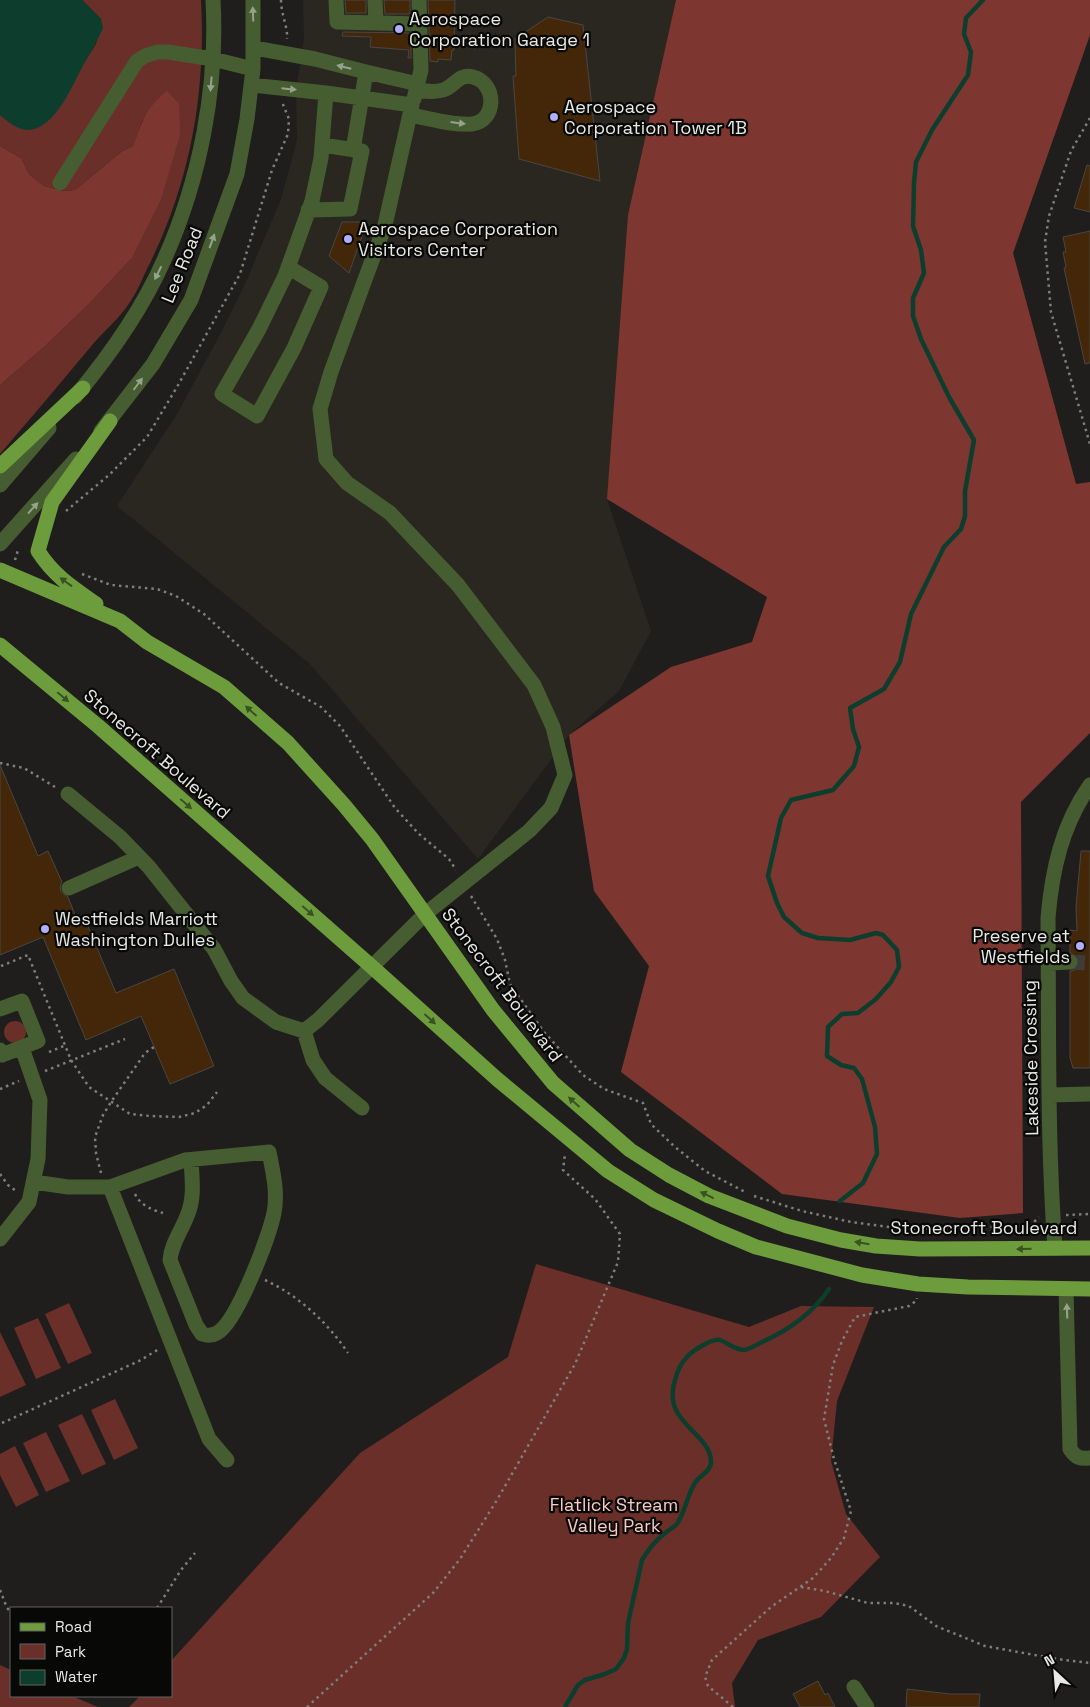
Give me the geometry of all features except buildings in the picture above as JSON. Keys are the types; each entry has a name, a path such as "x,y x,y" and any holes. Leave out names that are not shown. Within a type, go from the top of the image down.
{"main road":[{"path":"0,466 82,388"},
{"path":"110,422 52,502 38,552 58,577 120,621"},
{"name":"Stonecroft Boulevard","path":"0,570 120,621 147,642 224,687 288,743 372,839 493,1010 553,1084 630,1150 701,1192 787,1226 841,1240 876,1246 920,1249 1090,1248"},
{"name":"Stonecroft Boulevard","path":"0,645 98,726 566,1138 608,1171 646,1195 718,1231 756,1247 841,1270 918,1284 968,1287 1090,1289"},
{"path":"0,657 26,666"}],"street":[{"name":"Lee Road","path":"0,485 82,388 118,342 144,300 165,260 195,171 210,96 213,59 213,0"},
{"name":"Lee Road","path":"0,544 110,422 153,364 191,300 237,174 252,86 254,48 253,0"},
{"path":"336,0 337,22 420,24"},
{"path":"375,0 376,23"},
{"path":"304,1031 318,1020 424,915 529,831 551,808 564,775 552,727 534,686 458,585 390,513 347,484 326,459 320,409 330,372 385,225 421,70 419,0"},
{"path":"252,86 361,98 461,124 473,124 482,120 488,114 491,106 491,95 487,86 475,77 460,77 446,89 435,92 315,59 254,48"},
{"path":"60,183 137,61 145,56 157,52 168,52 213,59 253,69"},
{"path":"354,150 366,72"},
{"path":"288,267 321,287 294,348 257,416 222,394 259,329 288,267 308,210 321,158 326,93"},
{"path":"308,210 350,209 362,151 322,145"},
{"name":"Lakeside Crossing","path":"1055,1248 1050,1095 1048,918 1054,867 1069,820 1090,785"},
{"path":"68,794 120,837 155,874 214,949 231,981 243,998 276,1022 304,1031"},
{"path":"69,888 140,857"},
{"path":"1049,963 1070,962"},
{"path":"0,1009 22,1001 38,1041 2,1055 0,1050"},
{"path":"304,1031 313,1060 325,1078 362,1108"},
{"path":"0,1239 29,1202 38,1159 40,1100 22,1048"},
{"path":"1050,1095 1090,1094"},
{"path":"34,1182 68,1187 108,1187 190,1160 269,1152 274,1175 274,1212 252,1276 224,1327 217,1333 209,1336 202,1334 196,1325 170,1260 170,1252 192,1202 190,1160"},
{"path":"108,1187 209,1440 227,1460"},
{"path":"1066,1289 1070,1449 1074,1456 1081,1459 1090,1458"},
{"path":"854,1687 867,1707"}],"path":[{"path":"280,0 281,10 288,31 287,40"},
{"path":"62,514 103,481 147,437 240,274 272,170 288,134 289,119 281,99"},
{"path":"1090,118 1071,151 1049,216 1045,242 1051,312 1090,444"},
{"path":"15,560 18,550"},
{"path":"74,571 110,585 157,590 176,596 204,614 278,683 321,707 340,726 395,808 418,834 449,858 496,939 505,960 510,984 544,1032 583,1075 604,1090 643,1103 651,1124 675,1147 705,1171 748,1194 802,1211 851,1222 904,1229 986,1227"},
{"path":"0,764 24,768 68,794"},
{"path":"1,966 28,955 71,1060 90,1087 130,1114 179,1116 195,1113 207,1105 217,1092"},
{"path":"0,1089 126,1039"},
{"path":"108,1187 98,1165 95,1137 103,1115 111,1102 145,1053 154,1047"},
{"path":"307,1707 433,1593 460,1559 497,1500 575,1364 618,1262 620,1234 595,1199 563,1170 566,1138"},
{"path":"0,1174 8,1185 17,1192"},
{"path":"129,1181 138,1200 153,1210 163,1213"},
{"path":"252,1276 282,1288 297,1298 348,1353"},
{"path":"733,1707 708,1686 705,1677 712,1660 753,1622 813,1578 831,1558 844,1538 851,1511 834,1459 824,1419 833,1366 842,1341 855,1317 909,1306 916,1300 918,1284"},
{"path":"2,1423 172,1344"},
{"path":"158,1607 181,1570 195,1554"},
{"path":"800,1586 868,1603 894,1603 910,1606 936,1626 984,1646 1090,1663"},
{"path":"0,1590 10,1611"}],"shaded area":[{"path":"303,0 676,0 607,499 651,631 619,691 569,735 478,859 310,664 117,506 177,414 223,329 245,284 281,199 297,140 296,90 304,40"},
{"path":"676,0 1090,0 1090,35 1013,253 1076,484 1090,482 1090,733 1021,802 1023,1213 960,1218 782,1194 621,1072 649,966 594,891 569,735 671,667 752,642 767,597 607,499 628,215"},
{"path":"167,91 179,104 180,135 161,199 131,259 89,304 43,348 0,385 0,146 21,158 29,174 44,186 64,191 75,190 121,152 133,146 149,109"}],"green space":[{"path":"82,0 201,0 201,68 193,134 186,166 165,230 133,297 122,313 93,344 0,454 0,385 43,348 89,304 131,259 143,119 133,146 121,152 75,190 64,191 44,186 29,174 21,158 0,146 0,115 11,123 84,63 96,44 101,19"},
{"path":"15,1021 23,1024 26,1032 23,1040 15,1043 7,1040 4,1032 7,1024"},
{"name":"Flatlick Stream Valley Park","path":"536,1264 749,1327 801,1306 874,1307 837,1401 831,1461 846,1514 880,1557 821,1617 758,1640 732,1683 735,1707 129,1707 139,1697 172,1697 172,1660 360,1453 508,1357"},
{"path":"69,1303 92,1353 68,1364 45,1314"},
{"path":"38,1318 61,1368 36,1379 14,1328"},
{"path":"0,1332 26,1385 0,1397"},
{"path":"115,1399 138,1448 114,1460 91,1410"},
{"path":"82,1414 106,1464 82,1475 58,1425"},
{"path":"46,1432 70,1481 46,1492 23,1443"},
{"path":"15,1446 39,1495 16,1507 0,1475 0,1454"},
{"path":"0,1665 10,1670 10,1697 74,1697 98,1707 0,1707"}],"water":[{"path":"0,0 82,0 101,19 103,28 69,93 55,114 37,128 27,130 20,128 0,115"}],"waterway":[{"path":"840,1201 863,1183 877,1154 875,1127 862,1079 854,1068 841,1065 827,1056 828,1027 842,1014 858,1013 876,999 891,982 899,967 897,950 883,935 876,933 850,940 818,938 802,933 784,917 768,876 781,818 791,800 833,790 854,766 859,747 853,729 850,708 884,689 900,662 911,614 944,547 961,529 965,516 965,491 974,440 949,397 921,339 913,316 913,298 924,273 921,250 913,226 914,183 916,162 932,130 968,75 971,52 964,34 966,18 983,0"},
{"path":"565,1707 578,1685 585,1680 616,1669 624,1658 627,1649 628,1623 642,1560 649,1549 679,1521 695,1483 710,1466 709,1452 704,1443 681,1417 675,1407 673,1395 676,1377 681,1365 693,1352 716,1340 741,1350 751,1348 791,1327 807,1314 829,1289"}],"tunnel":[{"path":"1070,962 1090,963"}],"place":[{"name":"Aerospace Corporation Garage 1","path":"399,29"},
{"name":"Aerospace Corporation Tower 1B","path":"554,117"},
{"name":"Aerospace Corporation Visitors Center","path":"348,239"},
{"name":"Westfields Marriott Washington Dulles","path":"45,929"},
{"name":"Preserve at Westfields","path":"1080,946"}]}
